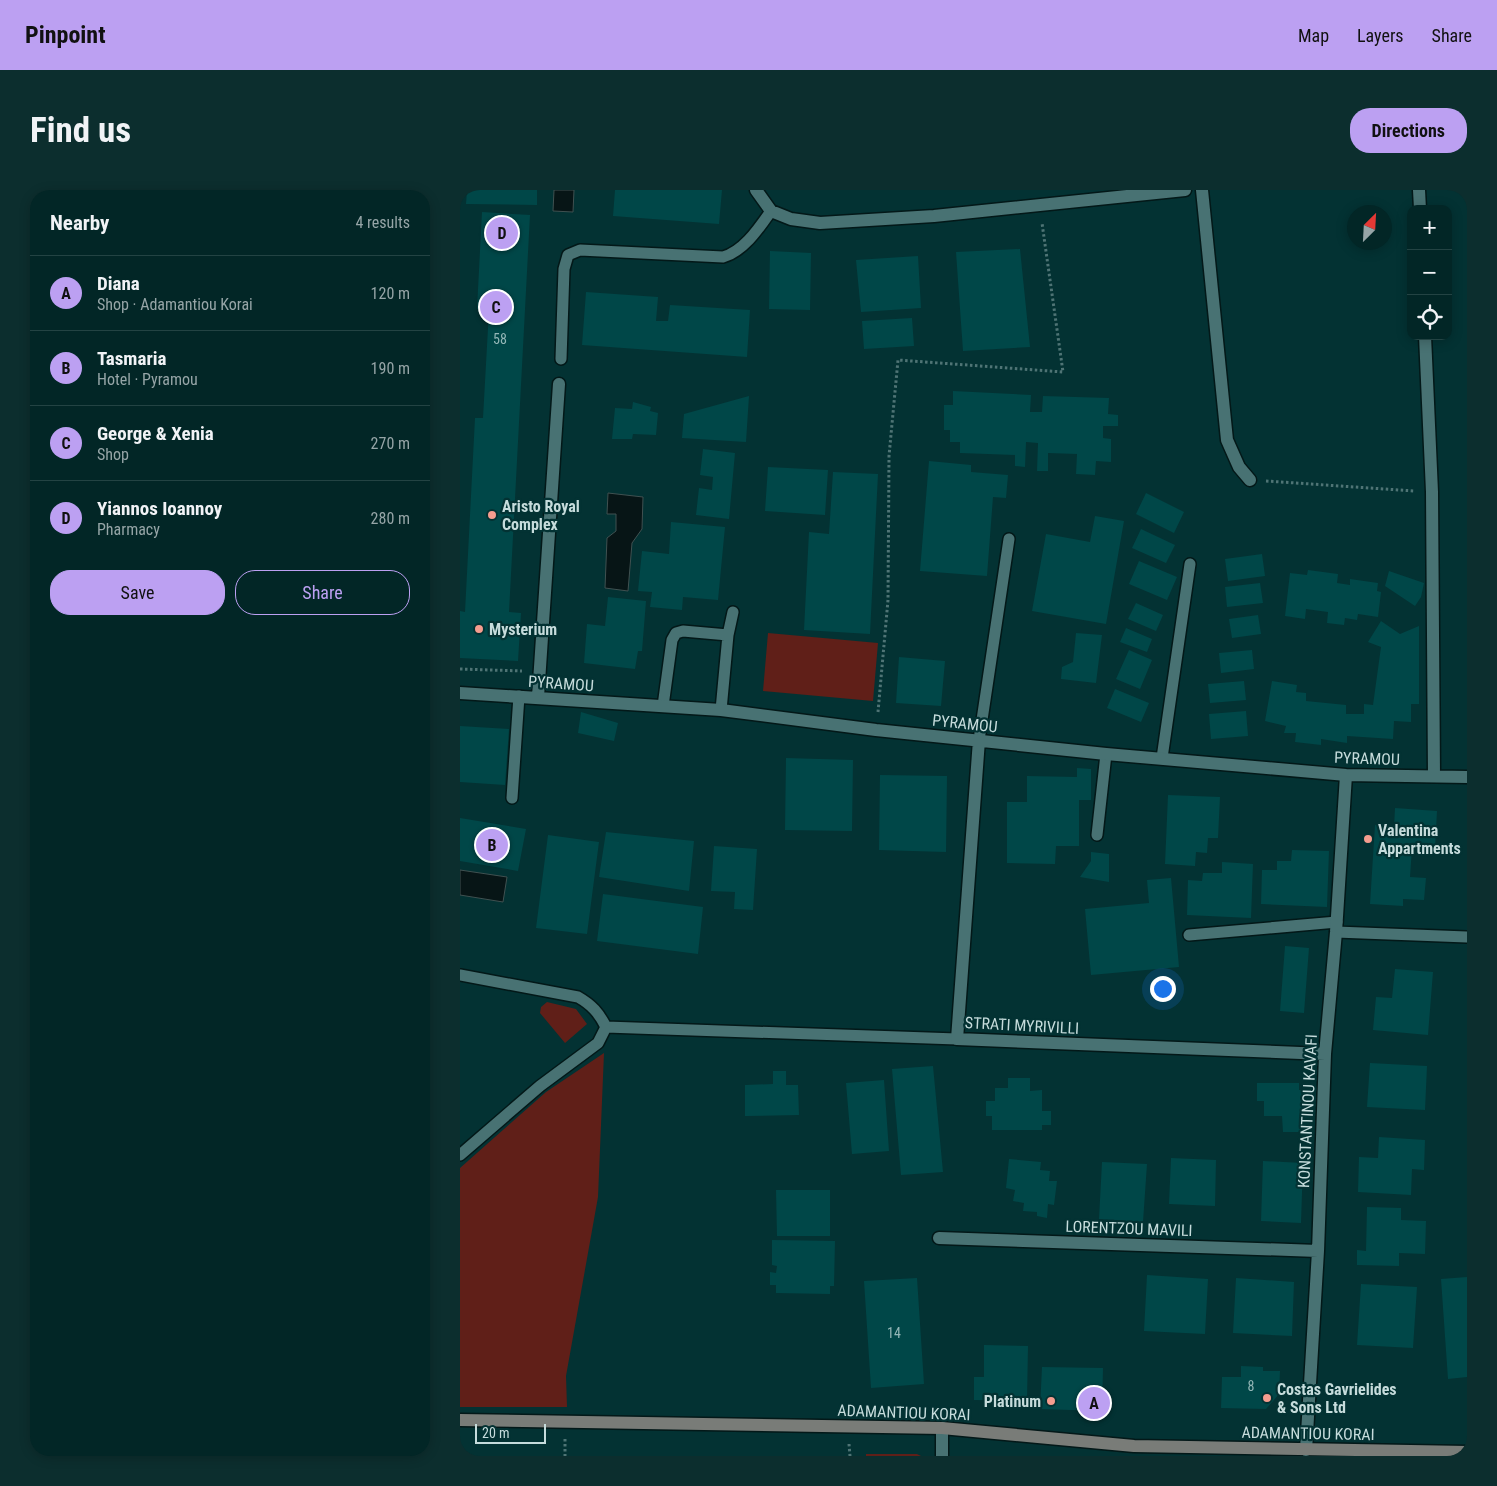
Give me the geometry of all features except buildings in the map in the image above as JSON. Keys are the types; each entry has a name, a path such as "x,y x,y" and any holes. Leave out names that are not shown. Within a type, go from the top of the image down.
{"main road":[{"name":"ADAMANTIOU KORAI","path":"460,1420 942,1428 1134,1451 1278,1452 1306,1450 1467,1452"}],"street":[{"path":"756,190 770,211 791,219 820,223 934,216 1186,190"},
{"path":"1202,190 1227,440 1239,467 1250,480"},
{"path":"1419,190 1420,205"},
{"path":"1425,340 1432,492 1434,776"},
{"path":"538,697 559,384"},
{"name":"PYRAMOU","path":"460,693 720,710 876,730 1106,754 1346,775 1467,777"},
{"name":"STRATI MYRIVILLI","path":"979,740 957,1039 1325,1054"},
{"name":"KONSTANTINOU KAVAFI","path":"1306,1450 1318,1251 1325,1054 1346,775"},
{"name":"LORENTZOU MAVILI","path":"939,1238 1318,1251"},
{"path":"942,1428 942,1456"}],"lane":[{"path":"561,359 564,269 568,256 580,250 723,257 730,255 755,233 770,211"},
{"path":"979,740 1009,540"},
{"path":"1162,758 1190,564"},
{"path":"720,710 728,635 733,612"},
{"path":"664,706 672,640 676,633 683,631 728,635"},
{"path":"512,798 519,696"},
{"path":"1097,835 1106,754"},
{"path":"1189,936 1336,927 1467,937"},
{"path":"460,975 578,997 590,1004 600,1014 606,1027"},
{"path":"606,1027 957,1039"},
{"path":"460,1155 540,1086 598,1043 606,1027"}],"path":[{"path":"876,730 888,600 889,456 898,360 1063,372 1040,205"},
{"path":"1250,480 1432,492"},
{"path":"460,669 540,672"}],"shaded area":[{"path":"554,190 574,190 573,212 553,211"},
{"path":"608,493 643,497 642,529 632,543 628,591 605,588 607,538 616,531 616,514 607,514"},
{"path":"768,633 878,643 873,701 763,691"},
{"path":"460,870 507,877 503,902 460,895"},
{"path":"547,1002 576,1009 587,1024 565,1043 540,1013 541,1007"},
{"path":"604,1053 598,1197 566,1376 567,1407 460,1407 460,1168 546,1092"},
{"path":"866,1454 917,1454 921,1456 866,1456"}],"place":[{"name":"Yiannos Ioannoy","path":"502,233"},
{"name":"George & Xenia","path":"496,307"},
{"name":"Aristo Royal Complex","path":"492,515"},
{"name":"Mysterium","path":"479,629"},
{"name":"Valentina Appartments","path":"1368,839"},
{"name":"Tasmaria","path":"492,845"},
{"name":"Costas Gavrielides & Sons Ltd","path":"1267,1398"},
{"name":"Platinum","path":"1051,1401"},
{"name":"Diana","path":"1094,1403"}]}
